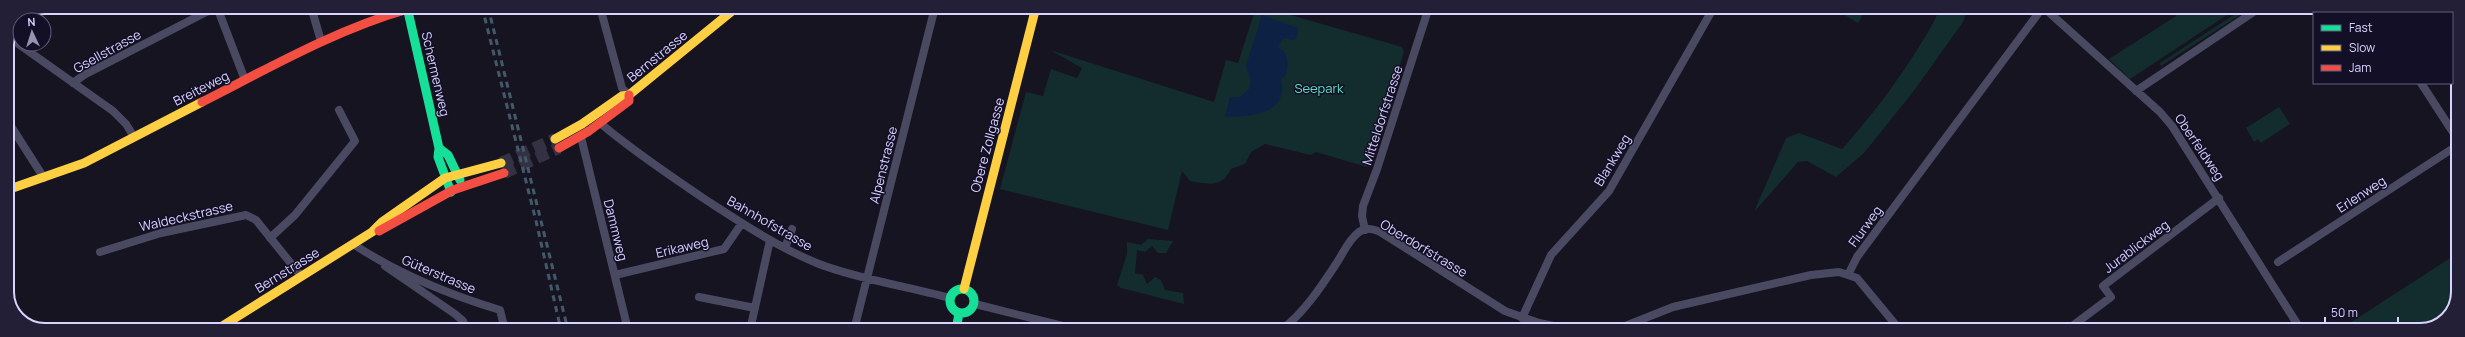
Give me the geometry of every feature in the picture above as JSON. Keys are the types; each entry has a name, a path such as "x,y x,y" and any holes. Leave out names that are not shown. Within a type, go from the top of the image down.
{"street":[{"name":"Gsellstrasse","path":"74,83 84,75 203,14"},
{"path":"220,14 245,80"},
{"path":"313,14 321,41"},
{"name":"Breiteweg","path":"14,188 84,163 321,41 388,14"},
{"name":"Schermenweg","path":"408,14 439,148 438,157 442,180 450,192"},
{"path":"602,14 622,88 630,96"},
{"name":"Bernstrasse","path":"559,148 581,136 622,96 630,96 730,14"},
{"name":"Alpenstrasse","path":"856,323 933,14"},
{"name":"Obere Zollgasse","path":"964,289 1034,14"},
{"name":"Mitteldorfstrasse","path":"1365,230 1362,216 1363,206 1377,169 1427,14"},
{"name":"Blankweg","path":"1522,318 1552,255 1609,191 1710,14"},
{"name":"Flurweg","path":"1849,273 1858,257 2038,14"},
{"name":"Oberfeldweg","path":"2051,14 2136,90 2172,126 2298,323"},
{"path":"2136,90 2250,14"},
{"path":"15,41 119,116 134,137"},
{"path":"2422,84 2451,129"},
{"path":"270,238 295,215 355,141 339,110"},
{"name":"Bernstrasse","path":"555,139 597,120"},
{"name":"Bahnhofstrasse","path":"597,120 620,141 742,223 785,248 826,266 866,278 950,298"},
{"path":"14,131 44,178"},
{"name":"Dammweg","path":"581,136 626,323"},
{"name":"Schermenweg","path":"439,148 448,155 458,173 462,186"},
{"name":"Erlenweg","path":"2278,262 2451,150"},
{"name":"Bernstrasse","path":"227,323 372,232 382,222 442,180 458,173 501,163"},
{"name":"Bernstrasse","path":"372,232 386,229 462,186 504,173"},
{"name":"Jurablickweg","path":"2076,323 2111,297 2103,286 2219,198"},
{"name":"Waldeckstrasse","path":"100,252 161,233 241,215 254,218 300,276"},
{"name":"Erikaweg","path":"615,275 724,249 742,223"},
{"path":"785,248 792,229"},
{"name":"Oberdorfstrasse","path":"1288,323 1305,306 1334,267 1352,239 1365,230 1378,231 1494,305 1522,318 1538,323"},
{"path":"752,323 770,240"},
{"name":"Güterstrasse","path":"353,244 381,263 479,304 500,310 503,323"},
{"path":"381,263 393,274 455,314 464,323"},
{"path":"1634,323 1673,307 1812,274 1840,272 1849,273 1860,282 1894,323"},
{"path":"964,289 973,294 975,304 968,312 959,313 952,308 950,298 955,291 964,289"},
{"path":"699,297 755,308"},
{"path":"975,304 1050,323"},
{"path":"957,323 959,313"}],"green space":[{"name":"Seepark","path":"1254,14 1287,14 1402,47 1404,52 1367,167 1316,152 1311,155 1265,144 1251,152 1245,164 1231,169 1219,182 1209,184 1190,181 1182,171 1168,230 1000,189 1026,92 1043,96 1051,69 1077,78 1082,68 1050,50 1214,102 1226,60 1238,63"},
{"path":"1843,14 1863,14 1858,23"},
{"path":"1937,14 1966,14 1963,22 1913,92 1864,153 1836,177 1807,161 1798,162 1754,212 1786,138 1799,133 1842,149 1872,114 1900,76 1930,29"},
{"path":"2175,14 2228,14 2130,79 2109,59 2176,16"},
{"path":"2235,14 2241,14 2161,66 2160,63"},
{"path":"2279,107 2290,124 2261,143 2258,139 2254,142 2246,128"},
{"path":"1148,239 1173,241 1166,253 1158,253 1152,246 1145,252 1137,250 1135,273 1143,275 1147,284 1155,277 1161,280 1165,290 1183,293 1184,304 1121,288 1117,285 1127,254 1127,242 1141,245"},
{"path":"2451,258 2451,296 2445,311 2437,318 2432,321 2420,323 2350,323"}],"water":[{"path":"1262,15 1298,28 1298,34 1294,40 1283,38 1278,47 1285,52 1288,64 1286,75 1281,79 1282,91 1279,100 1274,107 1266,111 1246,116 1225,117 1230,97 1240,97 1249,89 1251,82 1246,66"}],"tunnel":[{"path":"501,163 555,139"},
{"path":"504,173 559,148"}],"railway":[{"path":"484,14 536,221 559,323"},
{"path":"490,14 566,323"}],"traffic: fast":[{"path":"409,14 439,148 438,157 451,192"},
{"path":"439,148 448,155 460,180"},
{"path":"962,289 971,292 974,301 971,310 962,313 953,310 950,301 953,292 962,289"},
{"path":"957,323 959,313"}],"traffic: slow":[{"path":"555,139 582,124 622,96 629,95 728,14"},
{"path":"964,289 1034,14"},
{"path":"14,188 84,163 202,102"},
{"path":"227,323 372,232 382,222 445,178 501,163"}],"traffic: jam":[{"path":"202,102 277,63 328,39 393,14"},
{"path":"559,148 589,131 629,101 629,95"},
{"path":"379,231 453,190 504,173"}]}
